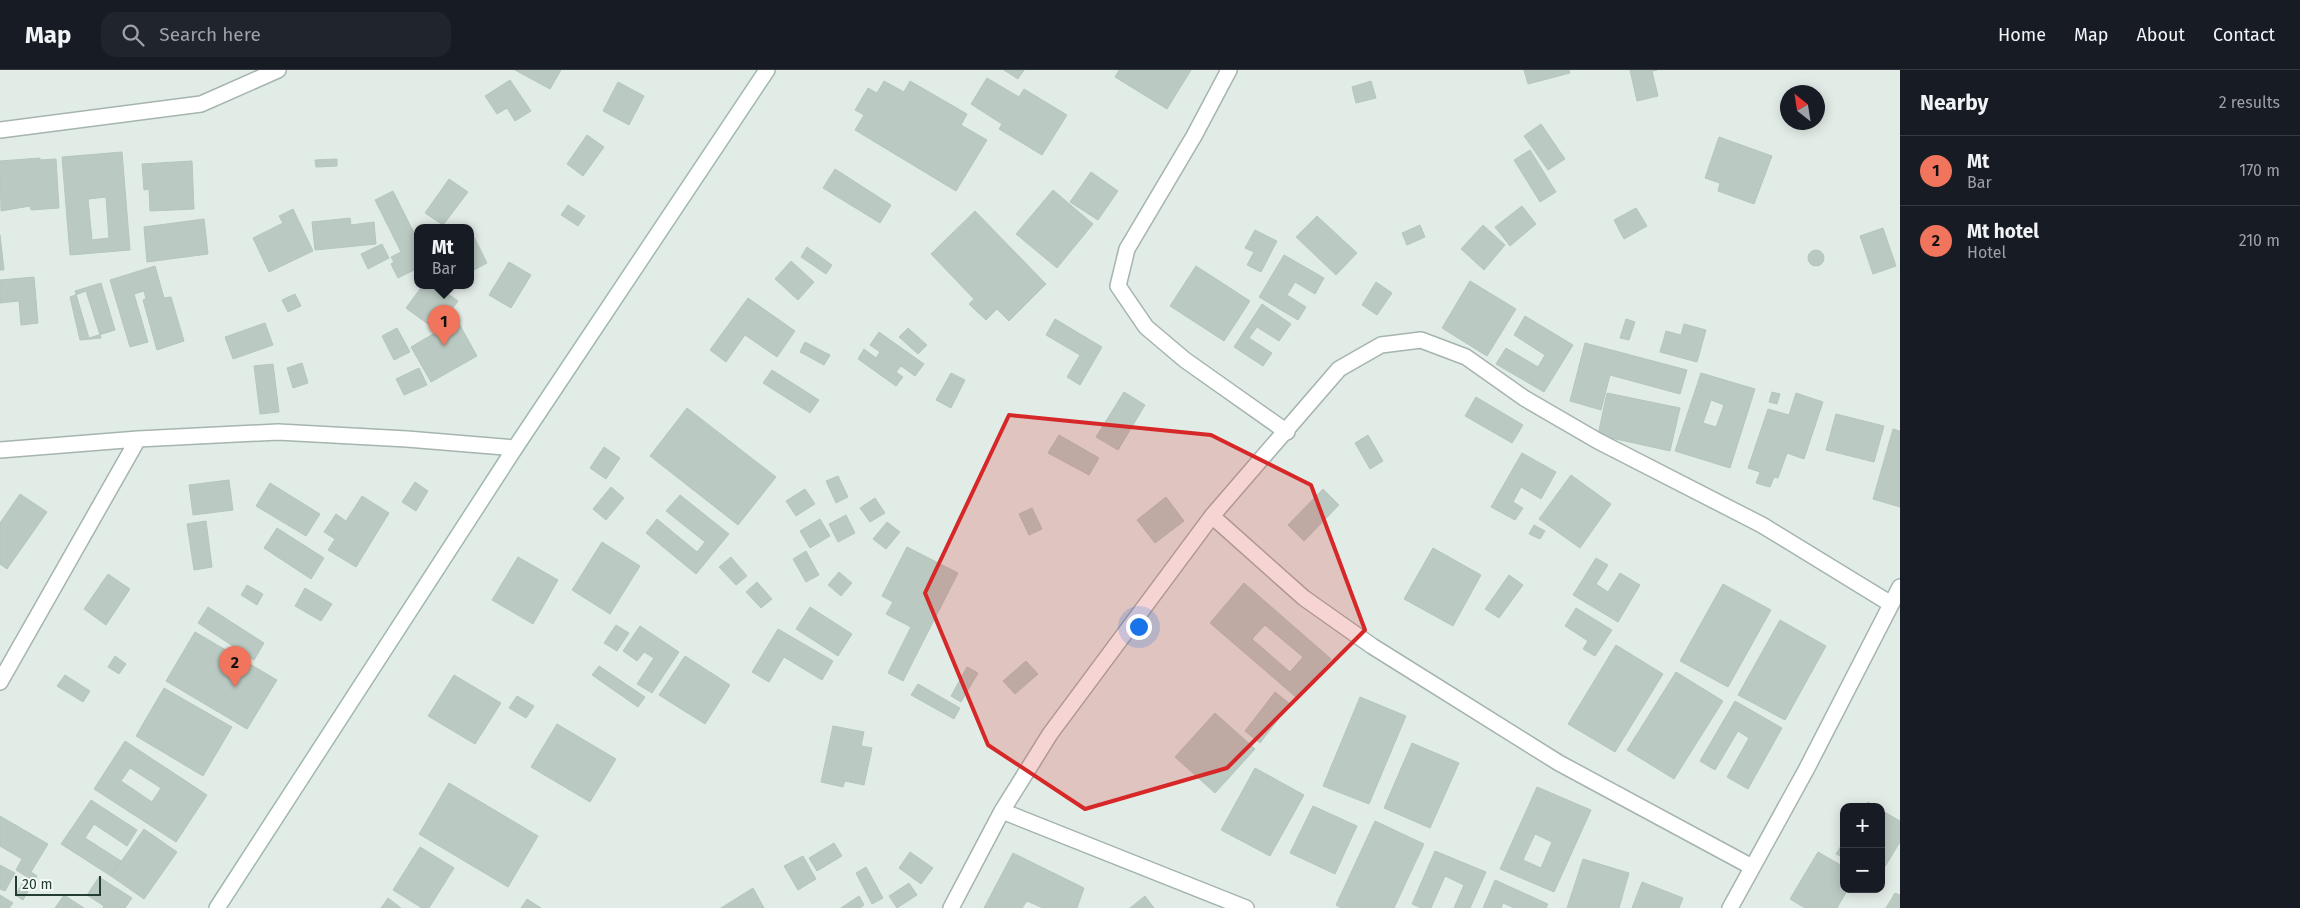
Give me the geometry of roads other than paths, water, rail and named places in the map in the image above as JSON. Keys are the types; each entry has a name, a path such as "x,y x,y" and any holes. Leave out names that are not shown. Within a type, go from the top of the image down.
{"street":[{"path":"0,130 200,104 278,70"},
{"path":"217,908 515,448 767,70"},
{"path":"1229,70 1194,136 1127,248 1118,286 1146,327 1186,360 1287,432"},
{"path":"951,908 1002,811 1050,734 1212,516 1287,432 1339,369 1381,345 1421,340 1466,358 1532,403 1598,441 1762,525 1891,604"},
{"path":"0,450 138,439 278,432 407,439 515,448"},
{"path":"0,682 138,439"},
{"path":"1212,516 1304,598 1372,646 1559,763 1752,867"},
{"path":"1730,908 1806,770 1900,587"},
{"path":"1002,811 1246,908"}],"place":[{"name":"Mt","path":"444,346"},
{"name":"Mt hotel","path":"235,687"}]}
